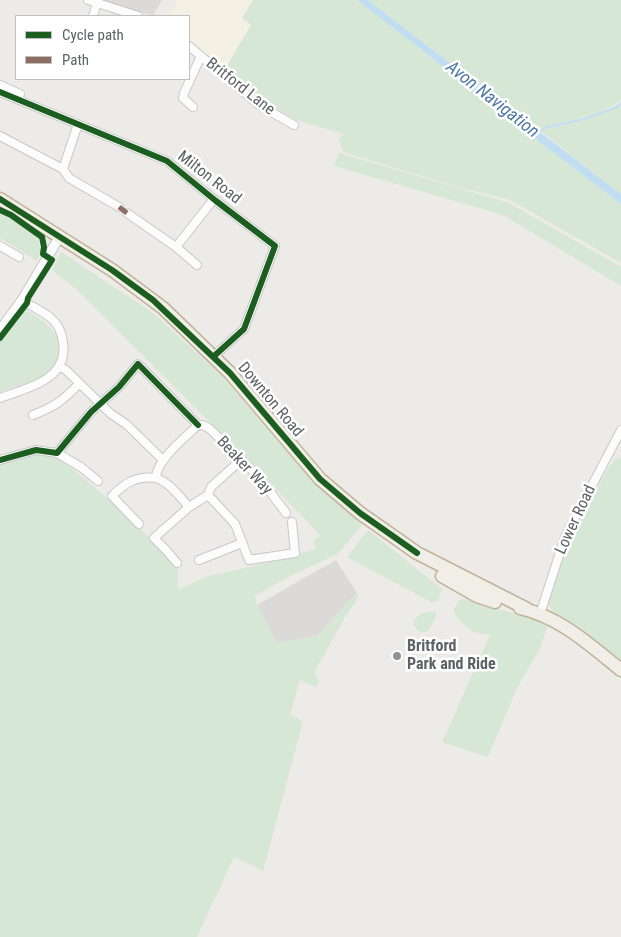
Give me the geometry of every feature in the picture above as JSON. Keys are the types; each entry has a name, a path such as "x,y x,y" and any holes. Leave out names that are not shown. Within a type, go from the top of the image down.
{"highway":[{"name":"Downton Road","path":"0,199 105,265 143,292 214,357 249,394 320,479 360,514 417,554 570,630 621,670"}],"street":[{"path":"88,0 135,15"},
{"path":"92,15 97,3"},
{"name":"Britford Lane","path":"190,47 259,105 294,125"},
{"path":"190,80 201,56"},
{"path":"190,80 184,93 184,98 193,107"},
{"path":"0,85 20,94"},
{"name":"Milton Road","path":"0,92 167,162 275,246 244,329 214,357"},
{"path":"63,169 78,124"},
{"path":"0,136 63,169 69,178 119,207"},
{"path":"176,247 214,200"},
{"path":"128,213 176,247 197,265"},
{"path":"0,330 22,300 60,236"},
{"path":"0,246 19,257"},
{"path":"0,398 46,380 60,367 64,349 59,328 52,319 22,300"},
{"name":"Beaker Way","path":"100,404 119,387 138,364 198,425 203,425 210,429 258,476 286,513"},
{"path":"60,367 66,370 111,414 126,424 163,460"},
{"path":"33,414 50,408 63,400 79,384"},
{"path":"57,453 100,404"},
{"path":"156,478 156,472 163,460 198,425"},
{"name":"Lower Road","path":"540,614 565,537 621,430"},
{"path":"0,460 36,450 57,453 81,467 98,481"},
{"path":"177,564 151,535 208,495 211,487 241,460"},
{"path":"139,524 112,495 132,480 144,477 156,478 166,484 189,508"},
{"path":"208,495 235,524 249,560 295,553 292,522"},
{"path":"199,560 242,543"}],"shaded area":[{"path":"101,0 162,0 154,15"},
{"path":"178,0 253,0 242,18 251,24 224,71 190,42 190,15 169,15"},
{"path":"336,560 357,593 317,636 277,643 257,605"}],"green space":[{"path":"253,0 357,0 435,60 462,84 531,134 621,204 621,263 510,200 461,188 343,152 339,139 344,134 296,120 279,110 226,68 251,25 242,18"},
{"path":"368,0 621,0 621,100 595,114 543,127 539,130"},
{"path":"621,106 621,194 542,132 545,129 584,120"},
{"path":"339,153 509,203 621,267 621,286 503,215 334,166"},
{"path":"0,212 37,236 41,251 37,261 0,238"},
{"path":"61,252 153,313 222,376 305,472 362,525 338,554 294,574 255,596 257,605 277,643 317,636 357,593 358,598 345,617 316,669 315,675 319,682 316,687 300,680 290,715 303,721 263,871 234,857 197,937 0,937 0,464 31,453 52,454 72,468 136,523 151,540 164,550 178,570 178,590 208,576 263,564 316,549 314,539 321,536 246,458 76,289 52,270"},
{"path":"23,308 44,322 55,333 60,349 56,364 42,377 0,392 0,340"},
{"path":"621,457 621,661 576,625 553,612 548,604 559,568 582,517 608,468 615,460"},
{"path":"368,530 442,589 438,601 431,602 347,557"},
{"path":"464,599 548,625 539,650 517,688 488,757 442,742 490,635 473,632 458,619 453,611 459,600"},
{"path":"435,612 437,615 427,632 419,632 414,626 414,620 421,613"}],"water":[{"name":"Avon Navigation","path":"357,0 368,0 621,194 621,204 531,134 462,84 435,60"}],"waterway":[{"name":"Avon Navigation","path":"540,132 544,128 584,119 617,107 621,103"}],"marked path":[{"path":"119,207 127,213"}],"cycle path":[{"path":"0,92 167,161 275,246 244,329 213,357"},
{"path":"0,199 112,270 153,300 230,373 320,479 360,513 417,553"},
{"path":"0,210 11,215 42,237 43,254 52,260 28,298 27,303 0,338"},
{"path":"0,460 36,450 57,453 91,412 119,387 138,364 198,425"}],"place":[{"name":"Britford Park and Ride","path":"397,656"}]}
